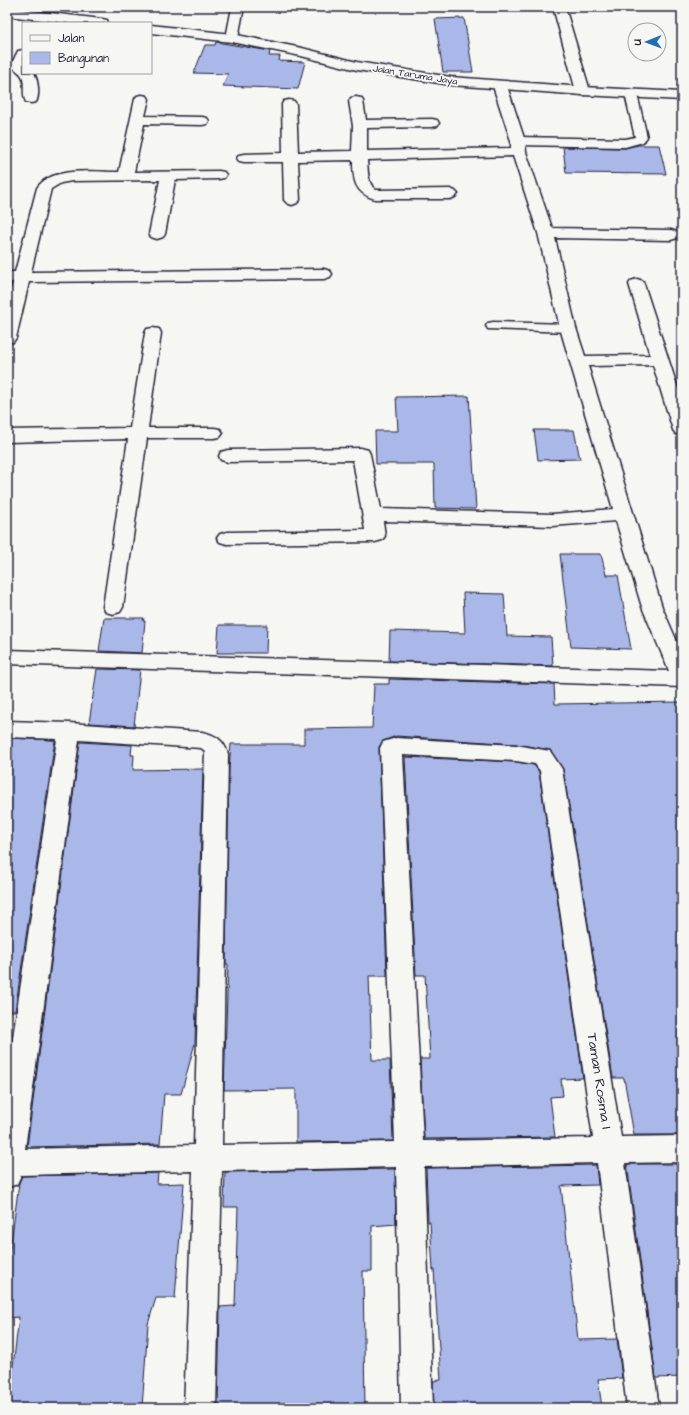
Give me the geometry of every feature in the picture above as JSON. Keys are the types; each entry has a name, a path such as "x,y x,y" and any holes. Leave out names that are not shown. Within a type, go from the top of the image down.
{"street":[{"path":"232,38 238,7"},
{"path":"559,7 583,91"},
{"path":"7,12 51,20 85,22"},
{"name":"Jalan Taruma Jaya","path":"152,29 232,38 302,52 358,66 451,81 500,86 682,96"},
{"path":"22,56 18,65 22,67"},
{"path":"28,74 30,78 31,99"},
{"path":"500,86 546,233 568,328 652,607 667,644 682,675"},
{"path":"126,176 142,99"},
{"path":"356,101 360,124 360,156 363,185 371,194 450,194"},
{"path":"289,104 292,200"},
{"path":"137,120 202,121"},
{"path":"360,124 432,123"},
{"path":"244,158 360,156 518,146"},
{"path":"7,338 15,277 44,188 48,182 72,176 168,176 219,174"},
{"path":"157,234 168,176"},
{"path":"546,233 671,235"},
{"path":"15,277 324,274"},
{"path":"637,284 682,430"},
{"path":"112,607 152,333"},
{"path":"578,361 660,360"},
{"path":"7,436 214,433"},
{"path":"227,538 375,536 373,515 361,454 228,456"},
{"path":"373,515 552,520 625,514"},
{"path":"7,657 682,680"},
{"path":"7,729 70,731 202,740 210,742 215,747 217,754 208,1157 200,1408"},
{"path":"70,731 8,1167 208,1157 682,1149"},
{"name":"Taman Rosma I","path":"410,1154 391,748 396,746 413,746 516,753 542,757 552,769 609,1151 643,1408"},
{"path":"410,1154 417,1408"}],"lane":[{"path":"518,146 625,143 639,140 640,136 631,94"},
{"path":"493,326 568,328"}],"building":[{"path":"464,18 473,72 443,72 435,19"},
{"path":"216,42 270,51 269,56 280,56 279,61 305,62 298,89 223,86 228,74 194,73 205,45 215,45"},
{"path":"638,145 659,145 666,174 566,173 563,147 625,148"},
{"path":"469,396 476,509 435,508 434,464 376,464 375,431 398,431 396,397"},
{"path":"534,430 574,430 580,459 538,460"},
{"path":"560,554 601,554 606,575 618,575 631,649 571,647"},
{"path":"463,593 504,594 507,636 551,637 553,666 389,661 390,631 465,633"},
{"path":"104,618 144,618 142,653 99,651"},
{"path":"219,625 267,625 266,653 217,653"},
{"path":"97,669 140,670 134,726 89,723"},
{"path":"389,679 554,684 555,704 682,702 682,1135 634,1135 624,1078 613,1078 563,769 550,750 516,744 396,736 383,741 379,747 387,976 369,976 372,1060 390,1060 393,1141 296,1142 296,1089 224,1090 228,964 226,964 229,769 231,744 304,744 304,729 372,728 374,684 389,684"},
{"path":"7,738 55,740 15,1011 7,1011"},
{"path":"80,742 132,745 131,755 134,755 133,770 203,769 195,1043 181,1094 164,1094 160,1144 27,1147"},
{"path":"405,757 516,762 534,765 539,772 583,1078 561,1079 563,1096 550,1097 555,1137 424,1139 420,1059 430,1059 425,975 416,975"},
{"path":"627,1164 682,1164 682,1377 656,1378"},
{"path":"596,1165 598,1185 561,1186 578,1340 617,1339 622,1378 598,1379 602,1408 434,1408 433,1381 441,1380 434,1269 433,1270 430,1222 428,1222 426,1168"},
{"path":"395,1169 396,1224 372,1226 372,1271 363,1271 365,1408 218,1408 220,1307 235,1305 238,1207 224,1207 225,1172"},
{"path":"158,1173 157,1184 184,1183 175,1298 156,1298 148,1324 142,1408 8,1408 19,1317 7,1318 7,1273 19,1183 22,1176"}]}
